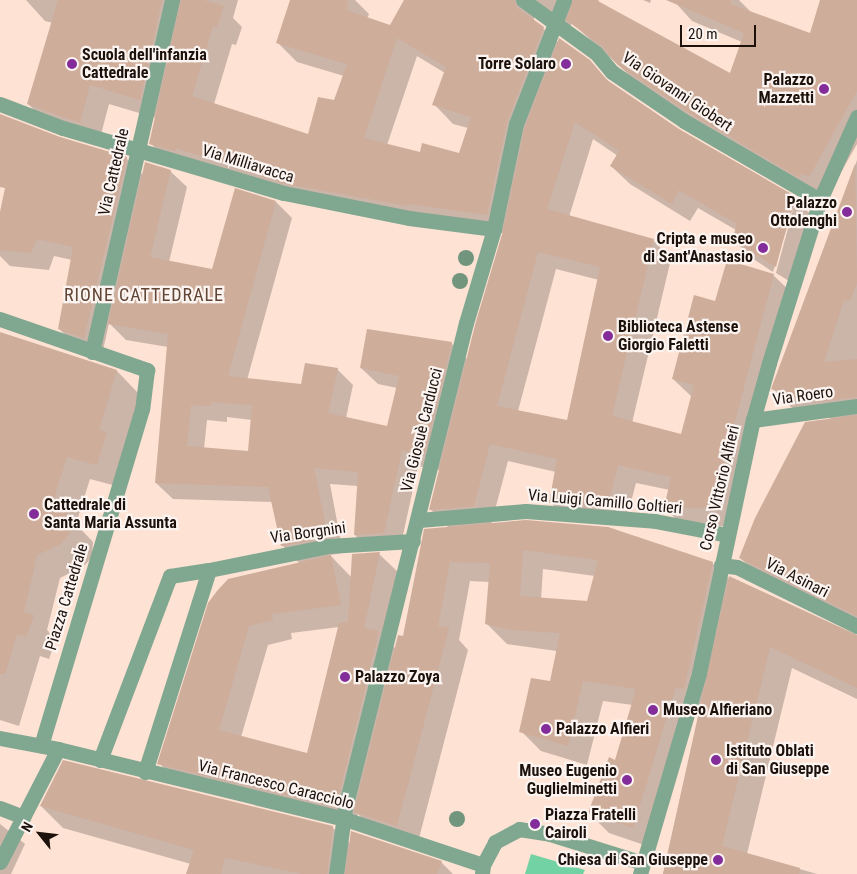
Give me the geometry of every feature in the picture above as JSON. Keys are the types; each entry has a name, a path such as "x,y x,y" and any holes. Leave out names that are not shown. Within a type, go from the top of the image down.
{"street":[{"name":"Via Cattedrale","path":"92,352 172,0"},
{"name":"Via Giovanni Giobert","path":"523,0 596,53 612,72 684,121 820,200"},
{"name":"Via Giosuè Carducci","path":"336,874 345,808 466,323 494,228 516,124 557,23 564,0"},
{"name":"Via Milliavacca","path":"0,104 63,128 284,193 409,218 494,228"},
{"name":"Corso Vittorio Alfieri","path":"641,869 699,673 720,565 753,420 820,200 857,116"},
{"path":"0,319 92,352"},
{"name":"Piazza Cattedrale","path":"41,745 142,409 147,370 92,352"},
{"name":"Via Roero","path":"753,420 857,406"},
{"name":"Via Luigi Camillo Goltieri","path":"418,520 526,511 655,521 728,535"},
{"name":"Via Borgnini","path":"209,570 328,546 413,541"},
{"name":"Via Asinari","path":"720,565 737,567 857,626"},
{"path":"100,760 170,576 209,570 145,772"},
{"path":"0,738 58,749 0,862"},
{"name":"Via Francesco Caracciolo","path":"58,749 145,772 345,819 482,869"},
{"path":"0,808 23,817"},
{"path":"482,869 495,842 519,829 550,834 641,869"}],"green space":[{"path":"531,854 585,870 583,874 525,874"}],"building":[{"path":"58,0 162,0 140,100 90,85 80,123 27,104"},
{"path":"181,0 203,0 224,6 217,27 213,26 192,96 308,134 318,97 334,100 347,64 276,43 290,0 348,0 346,10 390,25 404,0 514,0 517,8 544,27 507,122 487,215 409,204 408,206 286,184 176,148 175,151 149,144","holes":["397,38 446,67 432,105 471,117 459,153 422,143 420,152 364,138"]},
{"path":"573,0 596,0 730,73 744,33 666,0 731,0 730,4 810,33 820,0 857,0 857,91 809,177 801,173 800,178 689,113 618,65 602,46 566,20"},
{"path":"559,38 590,60 607,80 679,129 795,196 776,267 732,240 737,224 679,190 672,204 610,166 619,151 575,122 547,209 654,239 612,416 681,434 694,385 672,379 694,295 715,301 727,260 774,274 712,508 664,508 671,477 618,465 607,508 549,503 557,459 490,444 474,506 429,510 475,325 503,231 525,127","holes":["538,252 600,267 567,420 497,406"]},
{"path":"0,114 60,137 127,157 84,338 58,329 73,247 37,239 31,253 0,250 0,212 5,188 0,187"},
{"path":"145,162 171,170 150,257 212,269 235,188 276,201 228,376 301,384 305,363 338,368 328,413 387,426 399,376 360,368 367,329 452,342 424,455 402,450 384,533 354,535 358,472 314,468 328,537 281,546 268,487 155,483 168,334 108,324","holes":["211,402 252,405 248,451 187,446 191,405 211,406"]},
{"path":"855,164 857,283 850,301 844,300 824,362 857,359 857,397 816,402 819,397 803,399 771,389"},
{"name":"Cattedrale di Santa Maria Assunta","path":"0,332 117,370 99,430 107,432 97,465 67,457 53,501 71,518 69,534 61,544 37,555 24,612 34,615 26,637 17,634 5,674 0,674"},
{"path":"857,415 857,616 739,558 755,518 805,422"},
{"path":"526,520 608,527 713,562 684,689 676,687 633,828 588,813 609,757 615,760 636,689 583,681 568,746 519,732 531,678 550,681 560,633 512,630 485,624 490,563 450,562 438,626 449,628 397,826 354,812 398,635 403,636 424,529","holes":["523,550 598,560 587,601 520,596"]},
{"path":"380,552 364,628 379,631 336,807 157,764 208,603 217,591 228,579 331,555 341,605 272,614 273,620 249,626 219,730 307,753 339,623 348,622 352,554"},
{"name":"Istituto Oblati di San Giuseppe","path":"729,576 857,635 857,688 770,647 722,846 800,868 799,874 663,874"},
{"path":"63,760 333,826 327,874 303,874 225,858 221,874 186,874 194,850 40,806"},
{"path":"351,831 442,861 437,874 345,874"}],"place":[{"name":"Scuola dell'infanzia Cattedrale","path":"72,64"},
{"name":"Torre Solaro","path":"566,64"},
{"name":"Palazzo Mazzetti","path":"824,89"},
{"name":"Palazzo Ottolenghi","path":"847,212"},
{"name":"Cripta e museo di Sant'Anastasio","path":"763,248"},
{"name":"Biblioteca Astense Giorgio Faletti","path":"608,336"},
{"name":"Cattedrale di Santa Maria Assunta","path":"34,514"},
{"name":"Palazzo Zoya","path":"345,677"},
{"name":"Museo Alfieriano","path":"653,710"},
{"name":"Palazzo Alfieri","path":"546,729"},
{"name":"Istituto Oblati di San Giuseppe","path":"716,760"},
{"name":"Museo Eugenio Guglielminetti","path":"627,780"},
{"name":"Piazza Fratelli Cairoli","path":"535,824"},
{"name":"Chiesa di San Giuseppe","path":"718,860"}],"district":[{"name":"RIONE CATTEDRALE","path":"144,295"}]}
